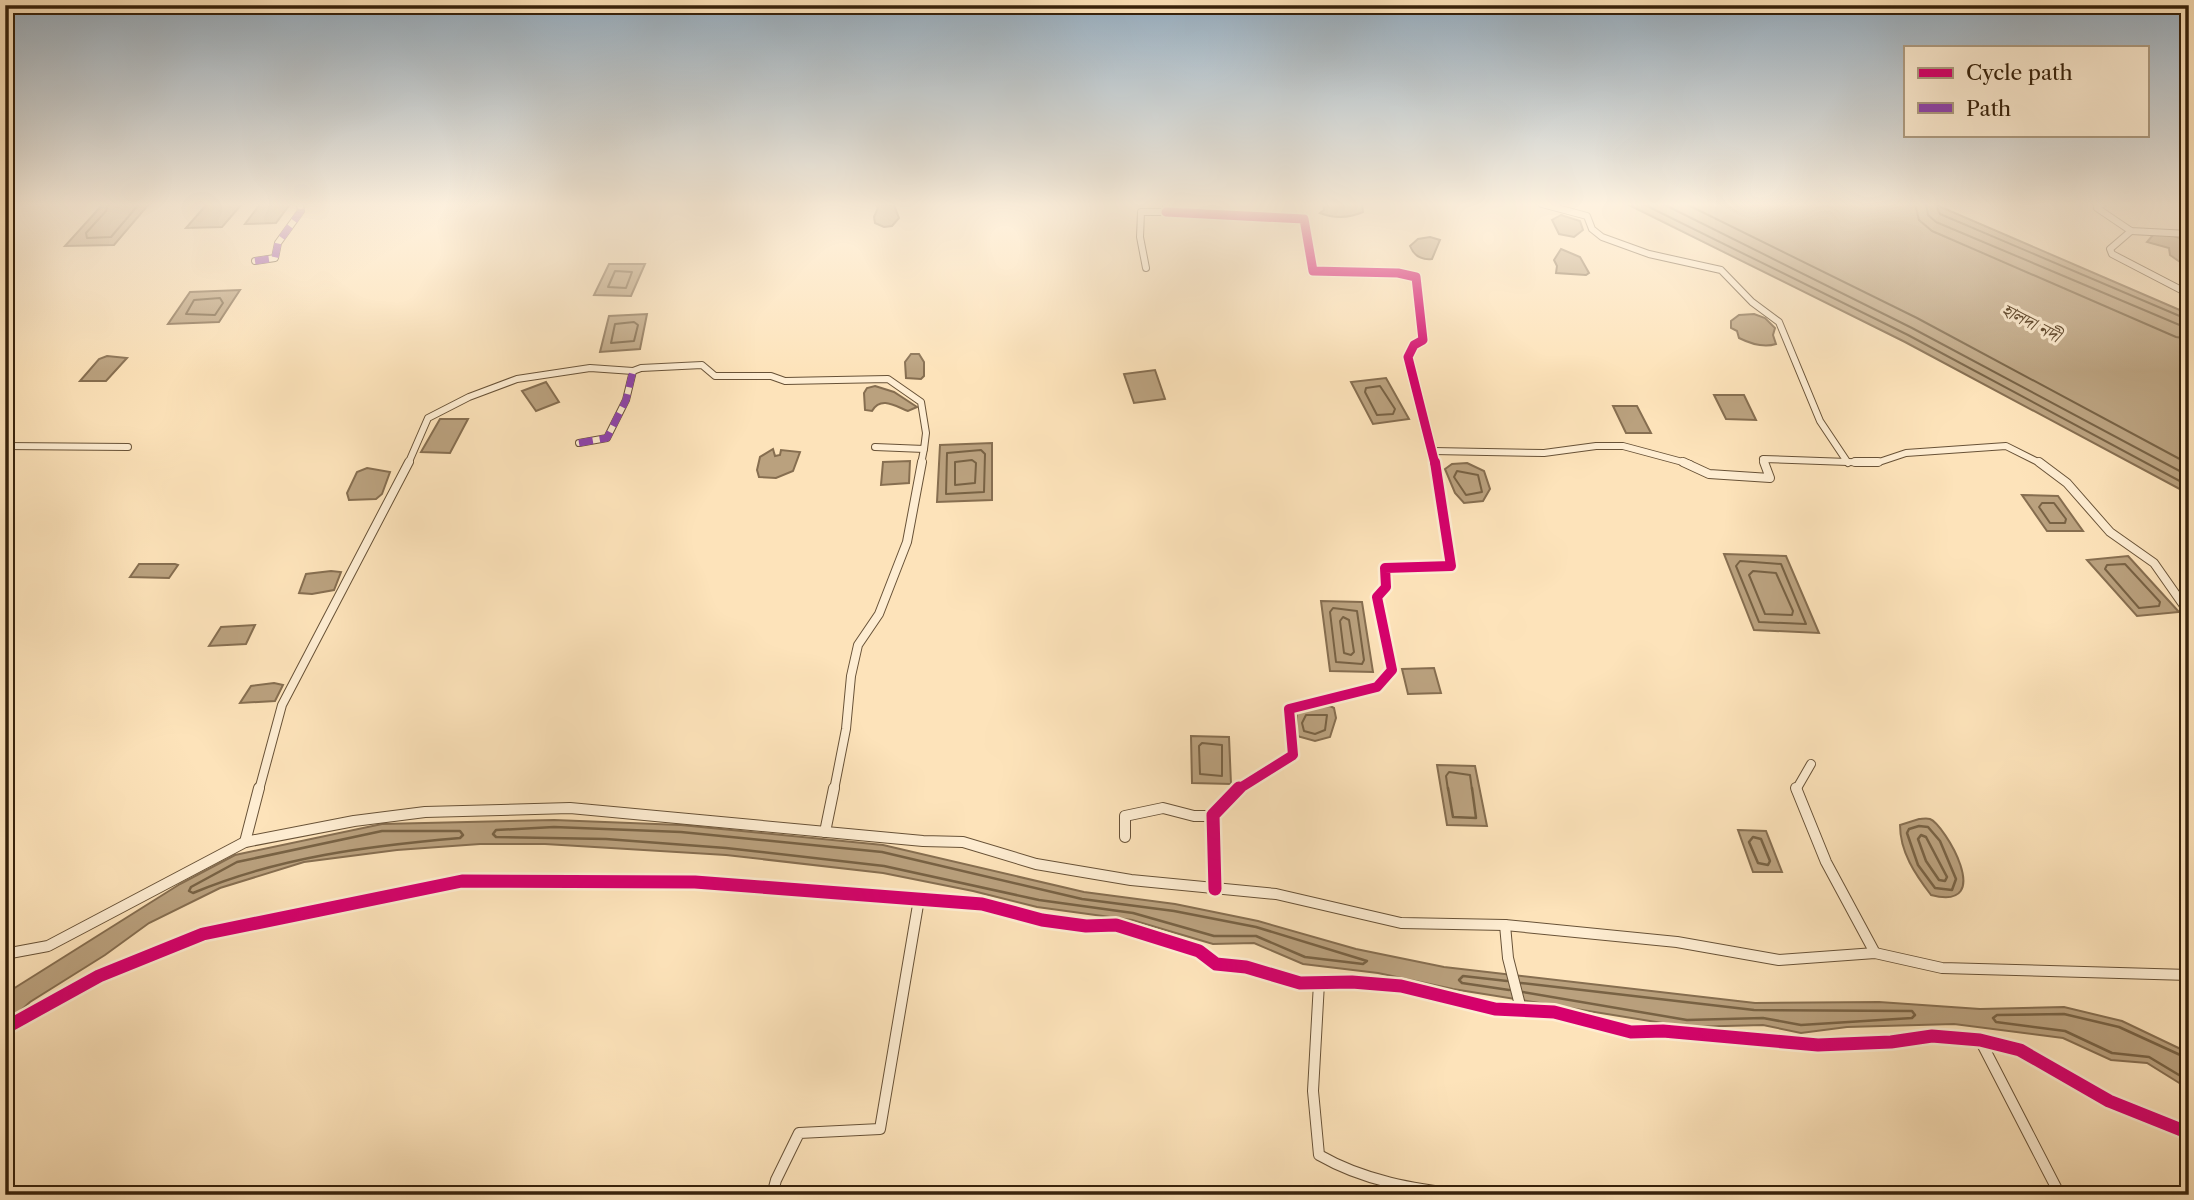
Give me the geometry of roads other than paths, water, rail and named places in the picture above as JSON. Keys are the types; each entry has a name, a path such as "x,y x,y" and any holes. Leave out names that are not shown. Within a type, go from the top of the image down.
{"street":[{"path":"255,261 262,260"},
{"path":"1144,260 1146,268"},
{"path":"1215,889 1213,816 1243,784 1293,755 1289,709 1377,687 1392,670 1377,597 1386,587 1385,568 1451,566 1433,451 1408,357 1414,345 1423,340 1416,277 1398,273 1313,271 1311,260"},
{"path":"1675,260 1721,270 1752,302 1779,322 1820,421 1848,463"},
{"path":"2124,260 2189,294"},
{"path":"245,842 282,705 409,462 428,418 469,397 517,379 590,368 633,371 641,368 702,365 715,376 771,376 785,381 888,379 921,402 926,433 907,542 879,614 858,645 851,676 846,729 825,832"},
{"path":"579,443 607,438 626,400 633,371"},
{"path":"5,446 128,447"},
{"path":"1433,451 1544,453 1596,446 1623,446 1690,464 1709,474 1770,478 1763,459 1876,463 1906,453 1999,446 2013,449 2054,472 2118,539 2154,564 2189,613"},
{"path":"875,447 924,449"},
{"path":"1811,764 1796,789 1826,862 1875,953"},
{"path":"5,954 48,946 245,842 354,821 425,812 570,808 964,842 1036,864 1131,880 1276,894 1401,923 1505,925 1677,942 1779,960 1875,953 1942,968 2189,975"},
{"path":"1125,837 1125,816 1163,808 1194,816 1213,816"},
{"path":"5,1028 99,975 203,934 461,881 695,882 982,904 1042,920 1086,926 1115,925 1139,934 1163,937 1199,951 1216,964 1246,967 1300,983 1352,982 1401,986 1495,1009 1520,1007 1554,1012 1631,1032 1663,1031 1818,1045 1891,1042 1931,1036 1980,1040 2020,1050 2109,1101 2189,1133"},
{"path":"772,1195 776,1180 799,1133 880,1129 919,899"},
{"path":"1505,925 1511,970 1520,1007"},
{"path":"1319,983 1315,1020 1313,1127 1319,1155 1334,1164 1420,1190 1465,1195"},
{"path":"1980,1040 2060,1195"}],"water":[{"path":"1554,260 1582,260 1589,273 1556,273"},
{"name":"হালদা নদী","path":"1740,260 2064,260 2189,314 2189,494 1905,342"},
{"path":"609,264 645,264 631,296 594,295"},
{"path":"240,290 219,322 168,324 190,292"},
{"path":"647,314 640,349 600,352 609,316"},
{"path":"1754,314 1765,318 1775,328 1773,335 1776,344 1748,342 1739,338 1737,331 1731,328 1731,321 1739,315"},
{"path":"911,354 919,354 924,362 924,376 921,379 906,378 905,362"},
{"path":"107,356 127,358 106,381 80,381 99,359"},
{"path":"1155,370 1165,399 1134,403 1124,374"},
{"path":"1386,378 1409,419 1373,424 1351,382"},
{"path":"546,382 559,402 536,411 522,391"},
{"path":"875,386 894,392 917,407 908,411 884,403 872,411 865,410 864,393 867,388"},
{"path":"1714,395 1744,395 1756,420 1726,419"},
{"path":"1613,406 1637,406 1651,433 1626,433"},
{"path":"440,419 468,419 450,453 421,452"},
{"path":"992,443 992,500 937,502 940,445"},
{"path":"773,449 775,456 780,455 781,450 800,452 793,471 776,478 759,477 757,470 760,457"},
{"path":"910,461 909,483 881,485 883,462"},
{"path":"1467,463 1484,471 1490,489 1483,501 1464,503 1455,493 1445,469 1452,464"},
{"path":"367,468 390,472 382,494 376,499 349,500 347,493 357,472"},
{"path":"2022,495 2058,496 2083,531 2047,531"},
{"path":"1724,554 1786,556 1819,633 1754,630"},
{"path":"2128,556 2179,612 2137,616 2087,560"},
{"path":"139,564 178,565 169,578 130,577"},
{"path":"341,572 334,590 312,594 299,593 306,574"},
{"path":"1321,601 1362,602 1373,672 1330,671"},
{"path":"255,625 246,644 209,646 221,627"},
{"path":"1434,668 1441,693 1408,694 1402,669"},
{"path":"274,683 283,685 275,701 240,703 251,686"},
{"path":"1330,706 1334,708 1336,718 1330,737 1315,741 1297,736 1297,714 1301,709"},
{"path":"1191,736 1229,737 1231,784 1192,783"},
{"path":"1437,765 1475,766 1487,826 1447,825"},
{"path":"1919,819 1930,819 1937,824 1954,850 1960,865 1963,880 1961,891 1950,897 1931,895 1914,871 1906,853 1900,825"},
{"path":"554,820 681,825 883,845 1084,892 1175,904 1258,921 1356,949 1444,967 1755,1003 1879,1002 1980,1009 2064,1007 2122,1021 2189,1053 2189,1089 2147,1063 2111,1060 2063,1038 1954,1024 1847,1027 1801,1033 1763,1025 1687,1027 1453,989 1378,973 1303,964 1254,943 1213,944 1132,920 1037,907 883,873 726,855 545,844 480,844 397,850 304,862 220,888 149,923 105,955 30,1002 5,1025 5,994 180,884 235,855 382,824"},
{"path":"1738,830 1766,831 1782,872 1753,872"}]}
